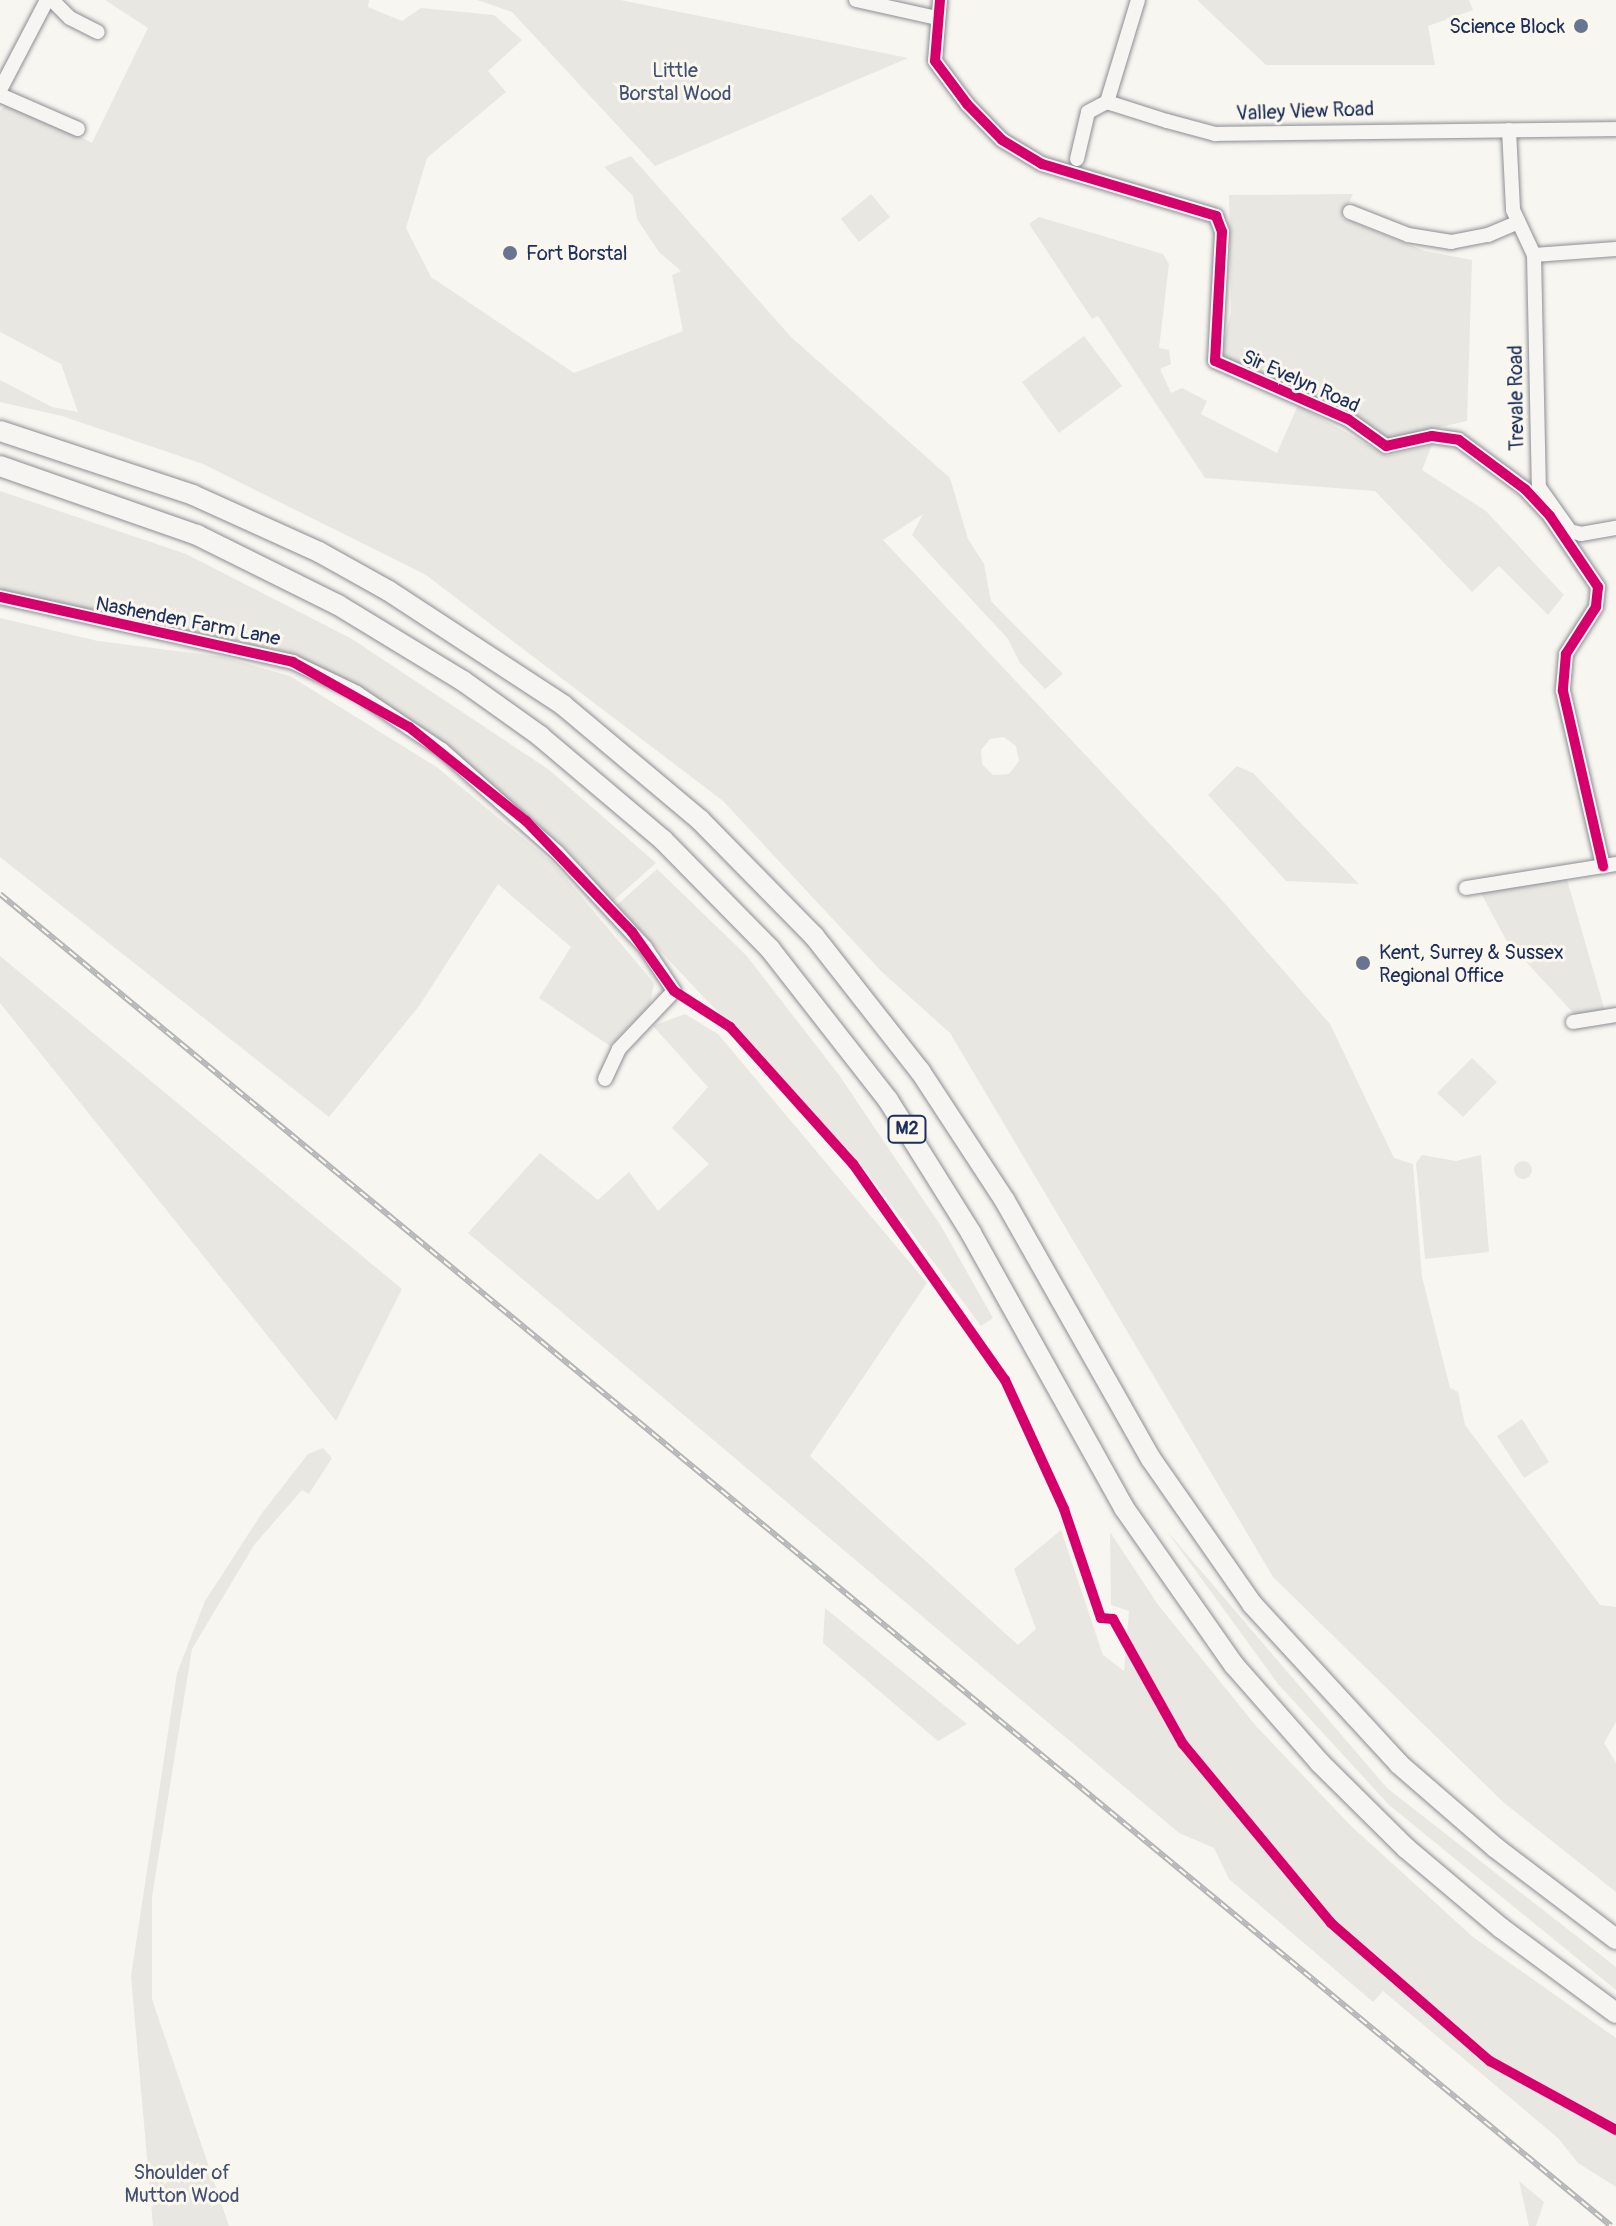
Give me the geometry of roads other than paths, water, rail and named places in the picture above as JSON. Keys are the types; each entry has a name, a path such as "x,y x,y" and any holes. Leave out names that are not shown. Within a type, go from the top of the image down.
{"highway":[{"name":"M2","path":"0,431 193,495 375,583 460,633 563,705 700,820 814,936 920,1071 1005,1201 1151,1459 1252,1604 1399,1764 1496,1848 1616,1939"},
{"name":"M2","path":"0,466 197,535 338,605 433,661 540,736 663,840 770,949 888,1100 964,1219 1124,1508 1234,1665 1320,1763 1406,1848 1501,1928 1616,2013"}],"street":[{"path":"78,129 0,93 49,0 70,18 98,32"},
{"path":"856,0 937,18"},
{"name":"Sir Evelyn Road","path":"940,0 935,62 1002,140 1042,164 1216,216 1222,235 1215,361 1348,419 1386,446 1436,436 1465,443 1550,516 1598,587 1595,610 1567,651 1563,691 1610,865 1466,888"},
{"path":"1077,159 1088,112 1107,102 1138,0"},
{"name":"Valley View Road","path":"1107,102 1215,134 1616,129"},
{"name":"Trevale Road","path":"1509,130 1518,222 1534,255 1539,487 1570,531 1581,534 1616,528"},
{"path":"1350,212 1408,235 1451,242 1488,235 1518,222"},
{"path":"1534,255 1616,249"},
{"name":"Nashenden Farm Lane","path":"0,597 293,662 357,693 442,750 557,852 645,947 674,991 619,1049 605,1079"},
{"path":"1573,1022 1616,1015"}],"railway":[{"path":"0,894 1611,2226"}],"place":[{"name":"Science Block","path":"1581,26"},
{"name":"Fort Borstal","path":"510,253"},
{"name":"Kent, Surrey & Sussex Regional Office","path":"1363,963"}],"park label":[{"name":"Little Borstal Wood","path":"675,82"},
{"name":"Shoulder of Mutton Wood","path":"182,2184"}]}
